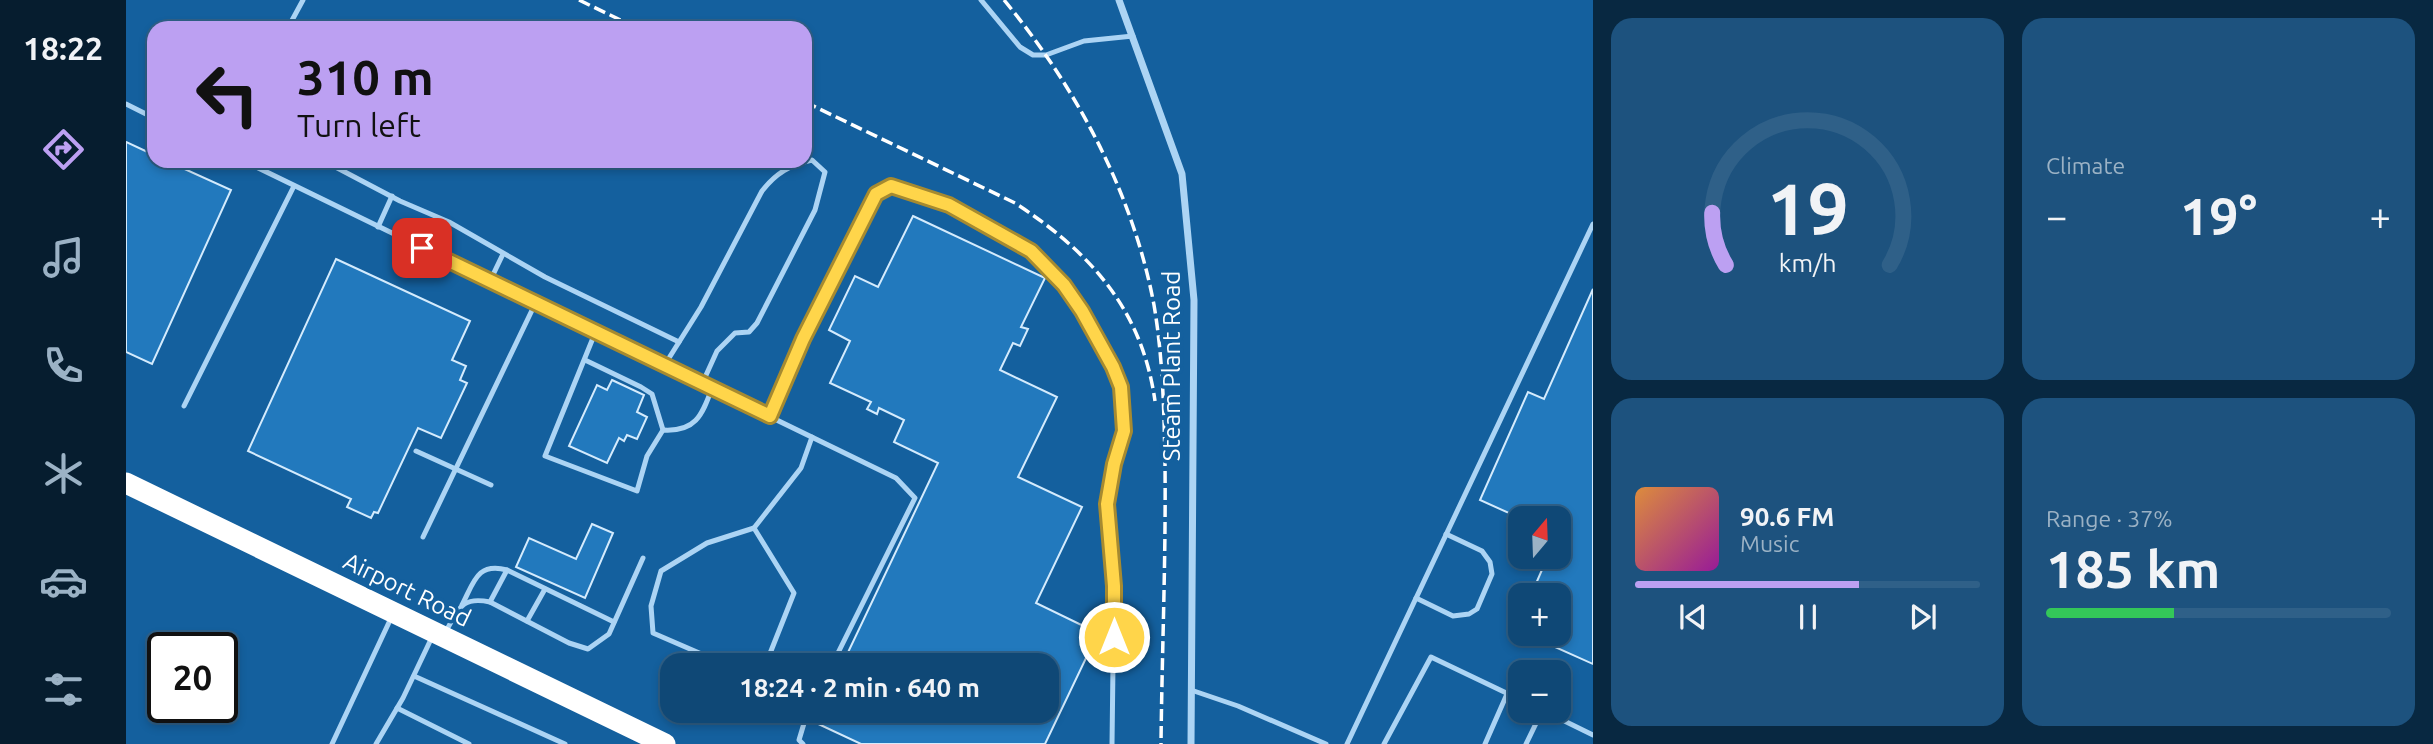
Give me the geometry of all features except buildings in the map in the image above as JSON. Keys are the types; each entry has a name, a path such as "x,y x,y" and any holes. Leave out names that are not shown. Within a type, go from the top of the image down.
{"highway":[{"name":"Airport Road","path":"126,483 438,634 631,732 665,744"}],"street":[{"name":"Steam Plant Road","path":"1119,0 1182,174 1194,300 1191,744"}],"lane":[{"path":"292,21 303,0"},
{"path":"981,0 1020,47 1033,55 1046,55 1084,41 1133,36"},
{"path":"126,104 147,114"},
{"path":"702,384 717,351 735,333 749,332 757,323 815,210 825,172 812,160"},
{"path":"263,168 294,186 897,478 915,498 838,653"},
{"path":"337,168 449,222 587,298 679,342"},
{"path":"664,366 701,307 762,191 775,175 788,168"},
{"path":"184,406 294,186"},
{"path":"770,416 803,339 876,194 891,186 917,193 949,205 1031,251 1064,285 1082,311 1121,387 1124,431 1114,464 1107,504 1114,586 1112,744"},
{"path":"378,227 393,197"},
{"path":"1347,744 1593,224"},
{"path":"489,281 503,254"},
{"path":"424,537 535,303"},
{"path":"584,360 652,394 663,430 647,456 637,491 545,456 584,360 595,333"},
{"path":"663,430 686,429 701,414 712,388"},
{"path":"699,653 653,633 650,606 661,571 707,543 754,528 801,468 812,437"},
{"path":"416,451 491,485"},
{"path":"754,528 794,593 770,653"},
{"path":"1416,598 1453,616 1469,614 1477,609 1492,574 1490,562 1482,551 1446,534"},
{"path":"462,605 468,601 490,602 569,643 588,649 609,634 643,558"},
{"path":"376,744 438,634 462,605 478,575 485,569 496,567 507,570 614,622"},
{"path":"490,602 507,570"},
{"path":"527,621 545,589"},
{"path":"332,744 394,613"},
{"path":"1384,744 1431,657 1507,694 1485,744"},
{"path":"414,676 565,744"},
{"path":"1191,690 1238,706 1326,744"},
{"path":"397,708 469,744"},
{"path":"803,744 799,740 804,723"},
{"path":"1527,744 1536,723"},
{"path":"1569,723 1593,735"}],"railway":[{"path":"579,0 622,21"},
{"path":"1004,0 1055,69 1098,143 1132,222 1154,305 1161,365 1165,464 1161,744"},
{"path":"812,105 1015,203 1067,242 1089,263 1125,311 1138,338 1155,401"}],"route":[{"path":"422,248 770,416 803,339 876,194 891,186 917,193 949,205 993,228 1031,251 1064,285 1082,311 1121,387 1124,431 1114,464 1107,504 1114,586 1114,637"}]}
